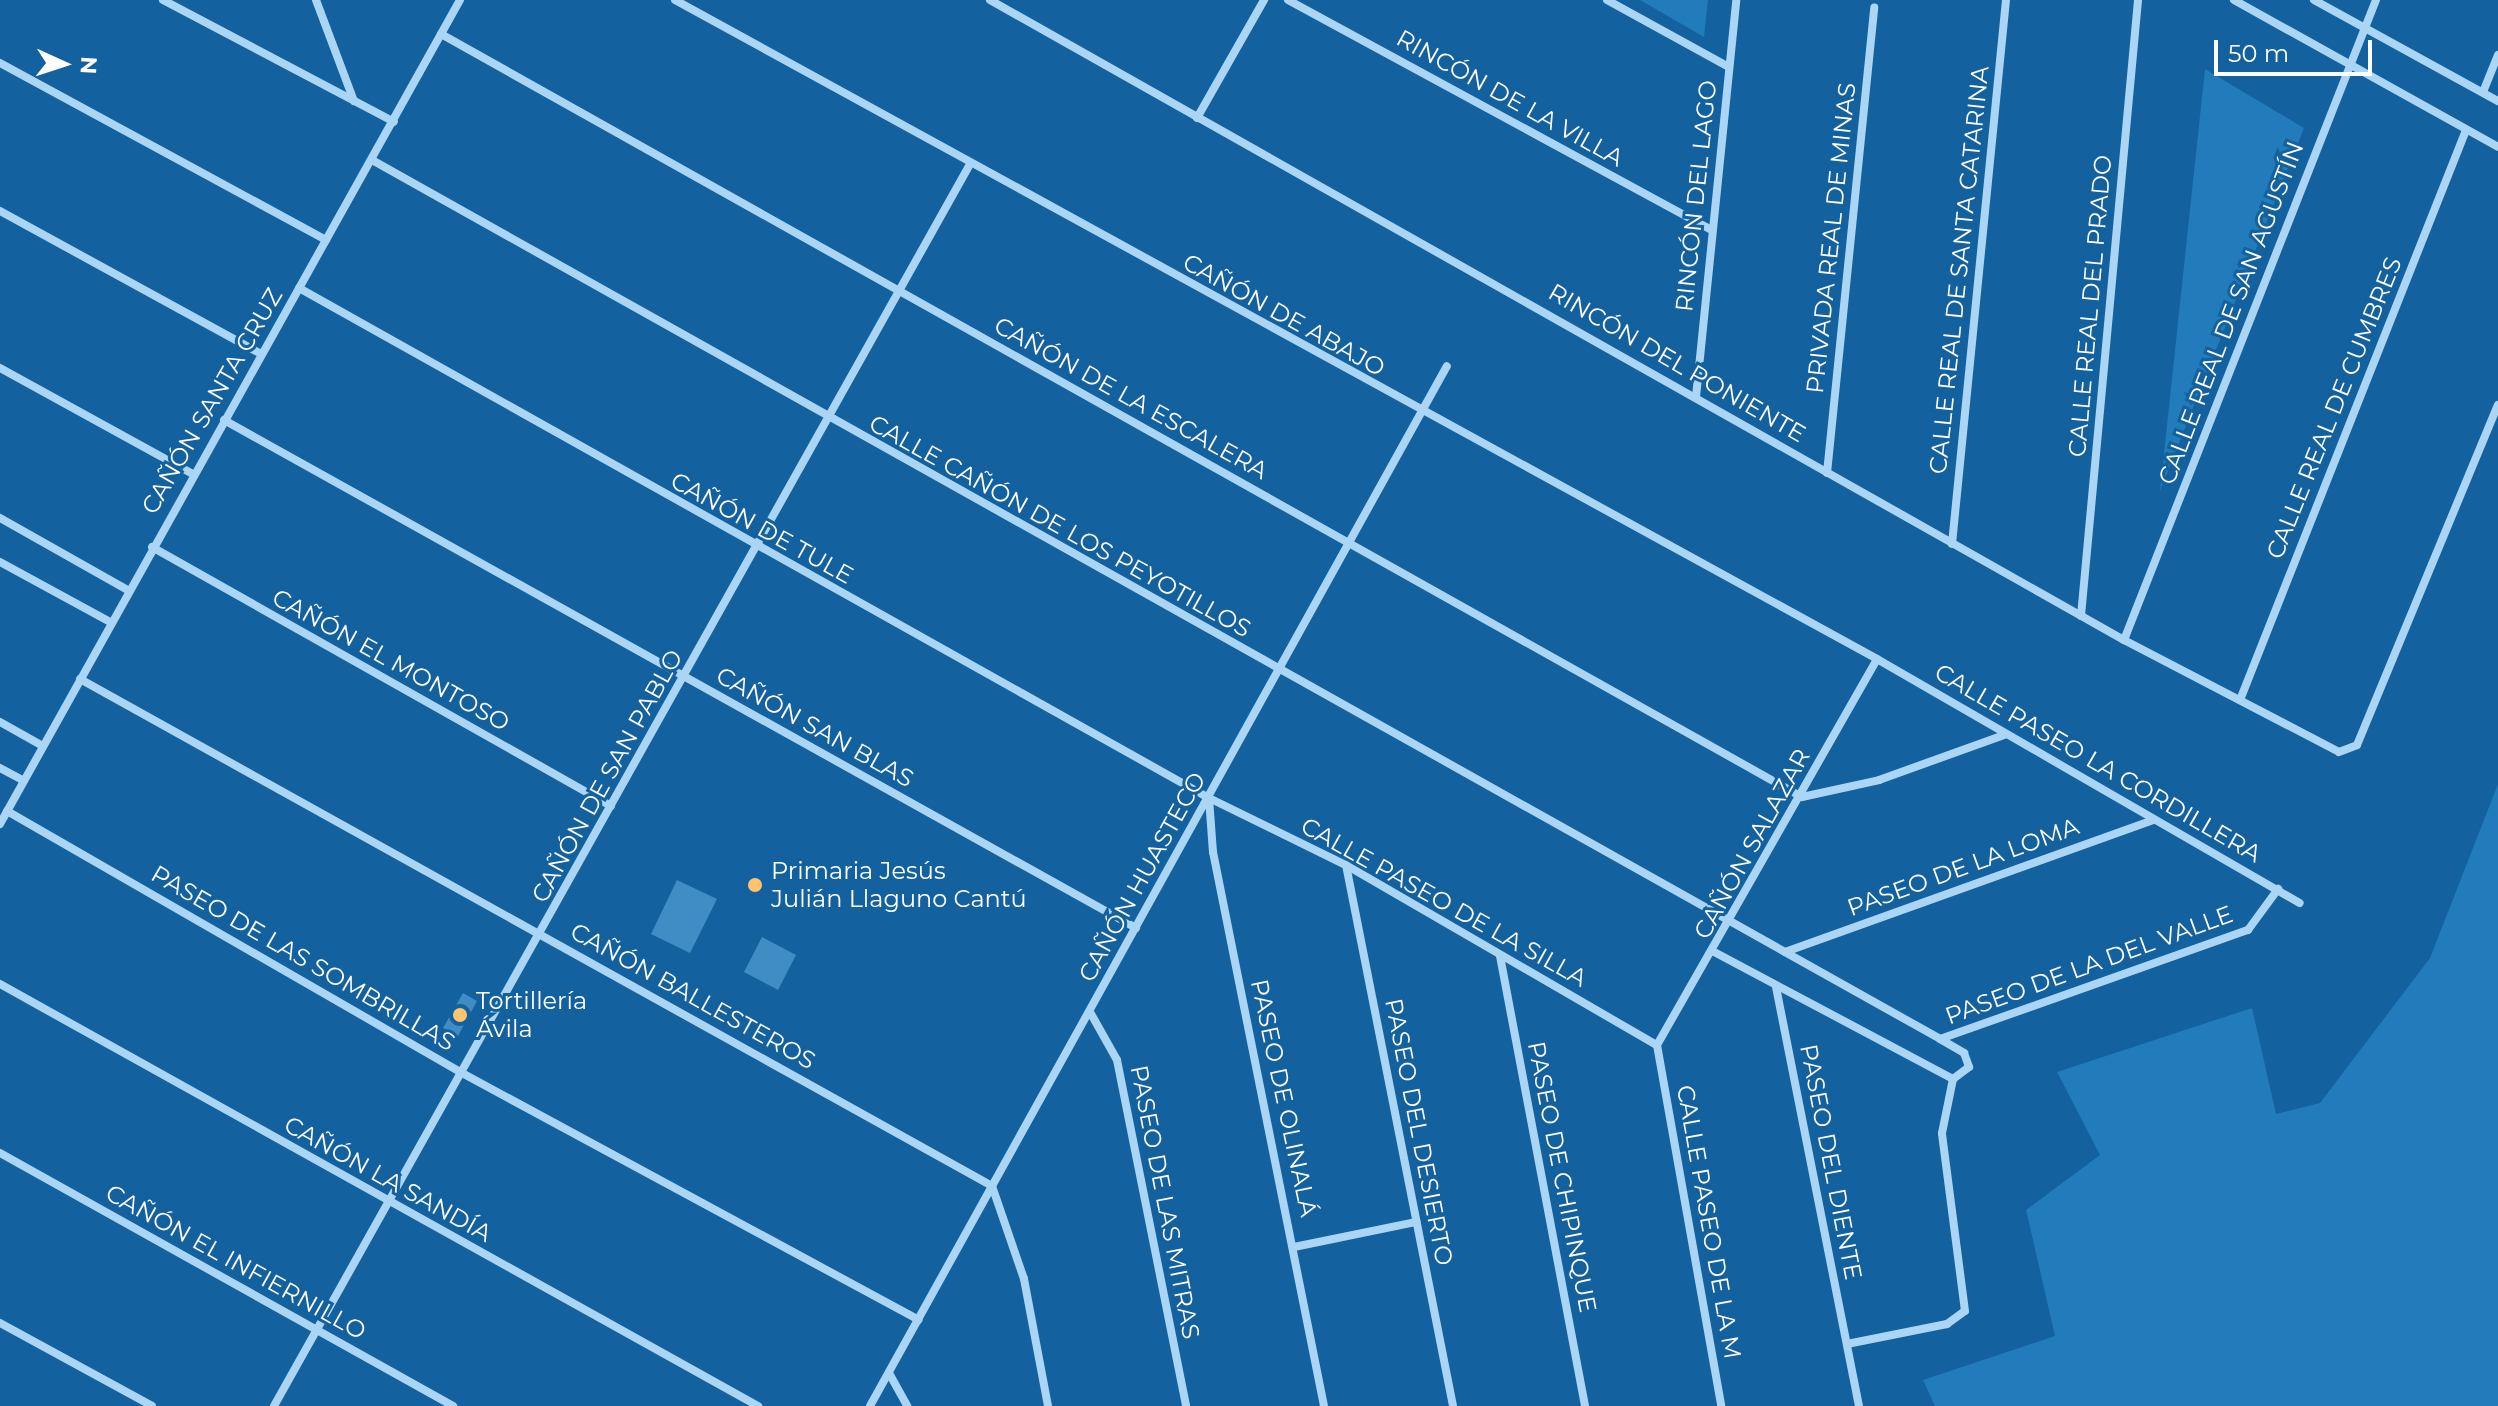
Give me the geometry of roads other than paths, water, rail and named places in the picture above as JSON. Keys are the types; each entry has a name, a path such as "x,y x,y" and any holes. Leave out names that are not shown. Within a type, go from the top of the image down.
{"street":[{"path":"163,0 394,122"},
{"path":"316,0 354,102"},
{"name":"CAÑÓN SANTA CRUZ","path":"0,824 110,622 460,0"},
{"name":"CAÑÓN DE ABAJO","path":"675,0 1422,414 1877,659"},
{"name":"RINCÓN DEL PONIENTE","path":"990,0 2124,640 2347,752 2357,745 2498,405"},
{"path":"1197,118 1264,0"},
{"name":"RINCÓN DE LA VILLA","path":"1288,0 1712,230"},
{"path":"1607,0 1729,67"},
{"name":"RINCÓN DEL LAGO","path":"1696,397 1736,0"},
{"name":"CALLE REAL DE SANTA CATARINA","path":"1952,544 2006,0"},
{"name":"CALLE REAL DEL PRADO","path":"2081,616 2138,0"},
{"path":"2234,0 2498,147"},
{"path":"2314,0 2498,101"},
{"name":"CALLE REAL DE SAN AGUSTÍN","path":"2124,640 2376,0"},
{"name":"PRIVADA REAL DE MINAS","path":"1827,473 1874,7"},
{"name":"CAÑÓN DE LA ESCALERA","path":"441,34 898,293 1350,542 1802,797"},
{"path":"2483,92 2498,55"},
{"path":"0,63 326,240"},
{"name":"CALLE REAL DE CUMBRES","path":"2240,700 2466,130"},
{"name":"CALLE CAÑÓN DE LOS PEYOTILLOS","path":"372,160 829,421 1940,1039 1970,1062 1953,1079"},
{"name":"CAÑÓN DE SAN PABLO","path":"274,1406 686,678 970,164"},
{"path":"0,211 261,354"},
{"name":"CAÑÓN DE TULE","path":"299,288 757,549 1209,798"},
{"name":"CAÑÓN HUASTECO","path":"870,1406 1447,366"},
{"path":"0,368 193,474"},
{"name":"CAÑÓN SAN BLAS","path":"224,420 1136,928"},
{"path":"0,518 128,590"},
{"name":"CAÑÓN EL MONTOSO","path":"152,547 611,806"},
{"path":"0,562 110,622"},
{"name":"CALLE PASEO LA CORDILLERA","path":"1877,659 2300,903"},
{"name":"CAÑÓN SALAZAR","path":"1657,1045 1731,923 1877,659"},
{"name":"CAÑÓN BALLESTEROS","path":"80,679 992,1186"},
{"path":"0,722 43,746"},
{"path":"1802,797 1879,780 2004,735"},
{"path":"0,768 24,781"},
{"name":"CALLE PASEO DE LA SILLA","path":"1209,798 1346,865 1657,1045"},
{"name":"PASEO DE OLINALÁ","path":"1209,798 1213,852 1324,1406"},
{"name":"PASEO DE LAS SOMBRILLAS","path":"7,811 462,1073 919,1320"},
{"name":"PASEO DE LA LOMA","path":"1785,952 2154,820"},
{"name":"PASEO DEL DESIERTO","path":"1346,865 1453,1406"},
{"name":"PASEO DE LA DEL VALLE","path":"1940,1039 2248,930 2278,889"},
{"path":"1714,952 1953,1079 1942,1133 1965,1311 1947,1324 1847,1344"},
{"name":"PASEO DE CHIPINQUE","path":"1500,956 1585,1406"},
{"name":"CAÑÓN LA SANDÍA","path":"0,984 388,1203 758,1406"},
{"name":"PASEO DEL DIENTE","path":"1776,987 1859,1406"},
{"name":"PASEO DE LAS MITRAS","path":"1090,1012 1117,1060 1186,1406"},
{"name":"CALLE PASEO DE LA M","path":"1657,1045 1721,1406"},
{"name":"CAÑÓN EL INFIERNILLO","path":"0,1153 453,1406"},
{"path":"992,1186 1024,1279 1048,1406"},
{"path":"1294,1247 1416,1222"},
{"path":"0,1323 152,1406"},
{"path":"889,1373 907,1406"}],"place":[{"name":"Primaria Jesús Julián Llaguno Cantú","path":"755,885"},
{"name":"Tortillería Ávila","path":"460,1015"}]}
